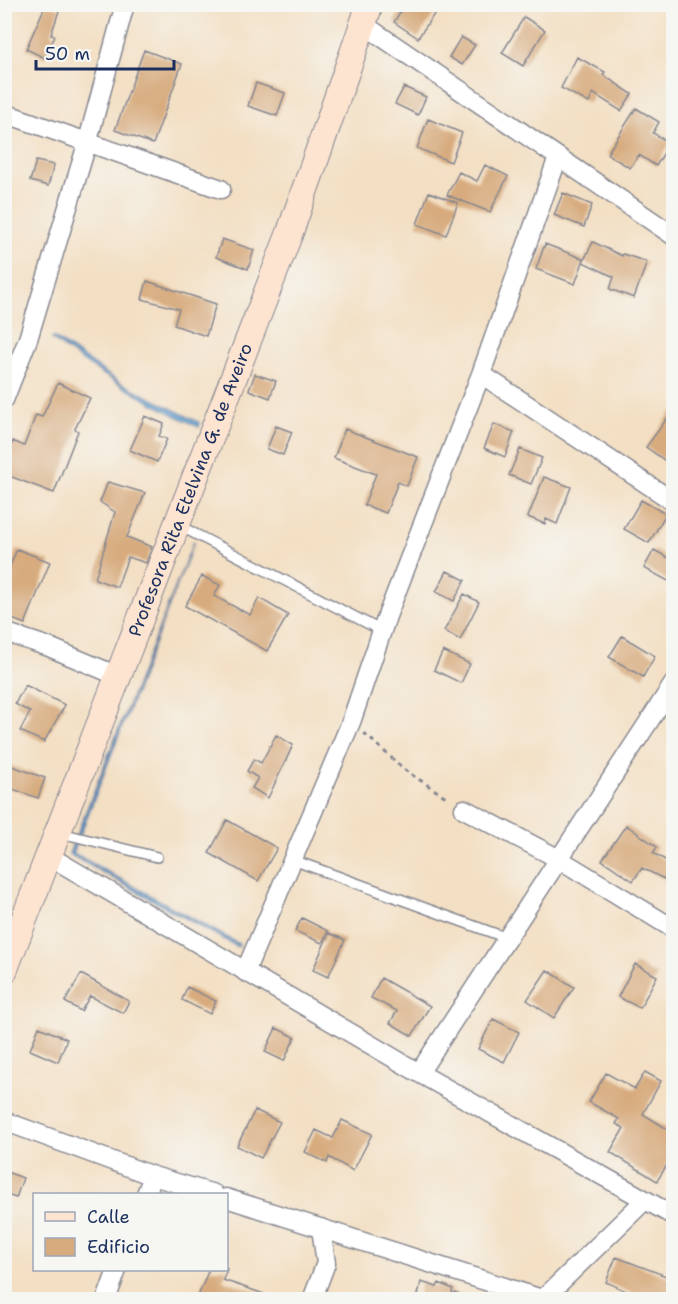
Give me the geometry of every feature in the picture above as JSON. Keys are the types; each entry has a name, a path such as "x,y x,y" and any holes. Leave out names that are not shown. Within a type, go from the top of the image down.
{"street":[{"path":"4,400 28,339 87,144 125,4"},
{"path":"366,14 558,157 674,236"},
{"name":"Profesora Rita Etelvina G. de Aveiro","path":"4,971 120,677 289,235 366,14"},
{"path":"4,113 87,144 221,189"},
{"path":"245,972 351,722 382,631 481,374 558,157"},
{"path":"481,374 674,502"},
{"path":"4,632 49,647 120,677"},
{"path":"419,1073 674,683"},
{"path":"464,809 559,859 674,929"},
{"path":"49,856 419,1073 674,1216"},
{"path":"4,1121 153,1176 211,1193"},
{"path":"146,1193 153,1176"},
{"path":"228,1199 542,1299 644,1201"},
{"path":"321,1228 326,1263"},
{"path":"312,1299 326,1263 339,1249 355,1239"},
{"path":"106,1299 116,1271"}],"lane":[{"path":"178,525 382,631"},
{"path":"59,832 157,858"},
{"path":"292,860 507,938"}],"path":[{"path":"351,722 406,771 464,809"}],"water":[{"path":"53,337 119,382 200,423 199,427 105,376 69,352 52,339"},
{"path":"194,541 73,853 239,944 238,947 69,854"}],"building":[{"path":"46,4 60,8 51,35 55,36 45,58 26,49"},
{"path":"405,4 441,4 418,38 394,22"},
{"path":"524,17 545,30 523,66 502,53"},
{"path":"461,37 475,45 462,65 449,57"},
{"path":"144,50 182,64 153,144 115,130"},
{"path":"577,57 605,72 603,75 632,94 621,111 593,93 589,103 561,88"},
{"path":"256,83 285,93 277,116 248,106"},
{"path":"404,87 426,97 418,115 395,104"},
{"path":"636,108 659,122 653,133 670,143 656,166 639,155 630,168 607,154"},
{"path":"428,119 462,133 451,162 417,148"},
{"path":"36,161 54,165 48,186 30,181"},
{"path":"485,165 508,176 490,212 447,195 459,172 477,181"},
{"path":"429,192 458,203 446,235 417,224"},
{"path":"563,193 592,205 584,227 554,215"},
{"path":"222,239 254,250 248,269 216,257"},
{"path":"593,242 622,256 623,254 647,262 634,298 610,289 614,277 583,262"},
{"path":"545,244 584,259 575,284 536,269"},
{"path":"147,281 216,304 206,336 174,325 179,309 142,299"},
{"path":"255,374 276,381 270,398 249,390"},
{"path":"58,383 90,398 75,429 78,431 54,493 4,474 4,464 13,441 24,446 36,415 42,417"},
{"path":"674,409 674,467 646,447"},
{"path":"145,416 164,424 159,436 167,439 157,462 130,450"},
{"path":"494,424 514,432 505,457 484,448"},
{"path":"276,426 292,432 283,455 267,449"},
{"path":"345,429 418,457 407,486 398,482 386,513 364,505 376,474 334,458"},
{"path":"520,449 542,458 531,484 509,475"},
{"path":"544,477 571,487 557,524 546,519 545,524 528,517"},
{"path":"108,482 145,493 127,537 152,547 146,563 128,557 117,587 95,579 115,512 100,502"},
{"path":"641,500 666,514 649,543 624,529"},
{"path":"17,549 50,562 25,624 4,616 4,581"},
{"path":"654,550 674,561 674,584 644,568"},
{"path":"447,571 465,580 454,601 436,592"},
{"path":"202,576 220,585 214,596 250,615 259,598 288,615 267,651 185,606"},
{"path":"464,594 479,602 460,640 444,631"},
{"path":"622,636 655,656 643,677 609,657"},
{"path":"443,651 470,664 461,683 434,670"},
{"path":"25,685 65,705 44,742 20,731 30,712 15,704"},
{"path":"276,735 293,745 268,798 252,788 258,778 247,771 254,759 261,763"},
{"path":"4,763 45,778 38,798 4,786"},
{"path":"227,820 277,848 258,881 209,853"},
{"path":"626,825 657,847 653,853 674,865 674,884 642,868 633,881 602,860"},
{"path":"302,918 328,931 322,943 295,931"},
{"path":"329,933 345,940 328,977 313,970"},
{"path":"635,964 657,976 640,1008 618,997"},
{"path":"547,970 574,987 554,1018 527,1000"},
{"path":"81,974 129,1001 123,1013 90,996 81,1011 65,1002"},
{"path":"381,978 430,1006 412,1036 390,1023 397,1011 371,998"},
{"path":"187,987 216,1001 210,1014 182,1000"},
{"path":"493,1019 519,1032 504,1062 478,1049"},
{"path":"39,1027 67,1039 58,1062 30,1050"},
{"path":"276,1028 295,1037 284,1061 265,1052"},
{"path":"645,1072 661,1081 643,1114 674,1133 674,1154 657,1181 610,1152 624,1128 616,1124 619,1119 589,1102 606,1073 635,1089"},
{"path":"255,1110 280,1122 261,1158 237,1146"},
{"path":"342,1120 372,1134 353,1171 329,1157 327,1163 305,1152 316,1130 333,1138"},
{"path":"4,1171 23,1178 16,1198 4,1194"},
{"path":"616,1257 674,1279 674,1299 633,1299 635,1295 606,1282"},
{"path":"208,1271 226,1271 223,1280 273,1297 273,1299 197,1299"},
{"path":"421,1282 437,1287 439,1283 453,1289 452,1292 466,1297 465,1299 417,1299"}]}
